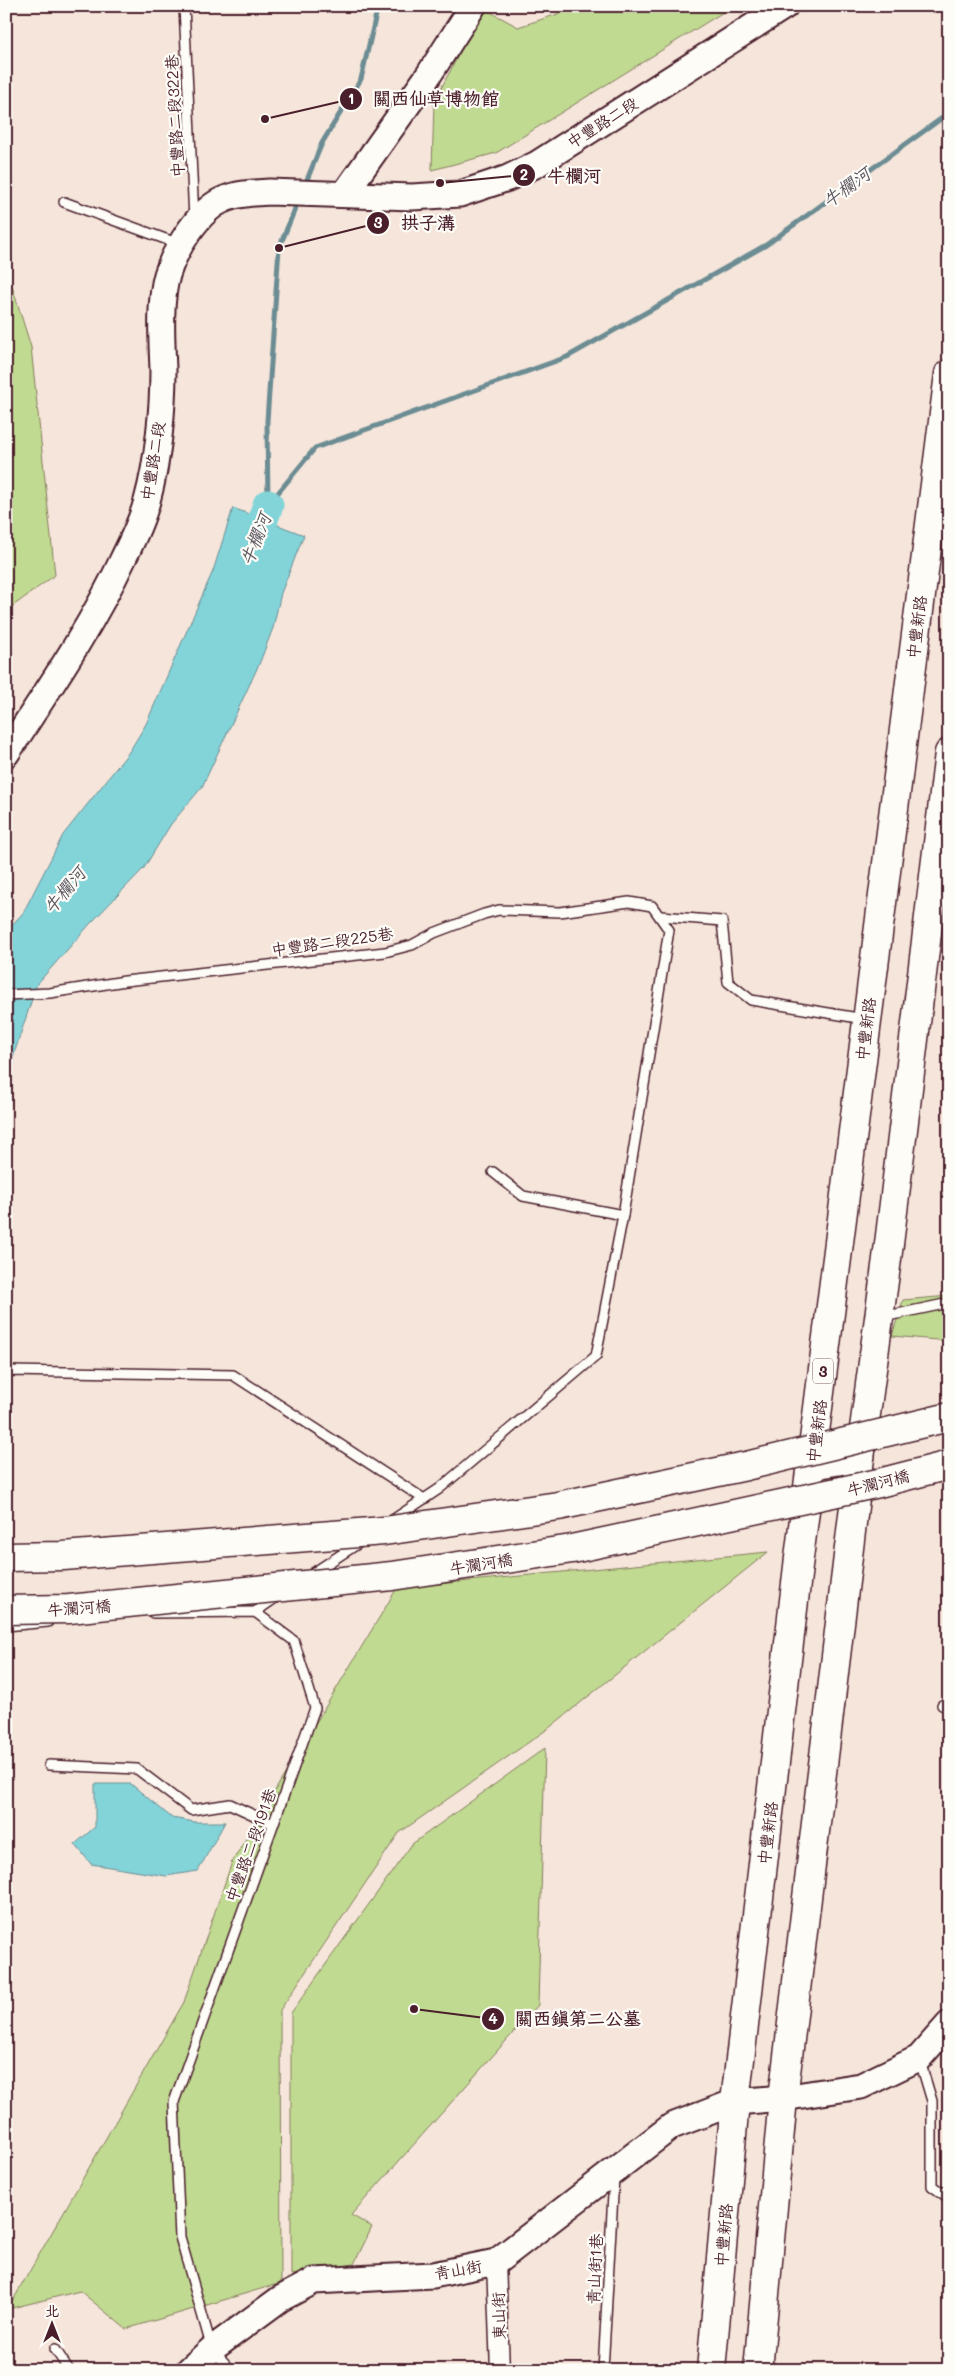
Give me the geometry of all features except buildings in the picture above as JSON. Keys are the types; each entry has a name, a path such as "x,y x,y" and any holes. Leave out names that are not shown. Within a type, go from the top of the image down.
{"main road":[{"name":"中豐新路","path":"711,2370 736,2102 811,1465 949,374"},
{"path":"758,2370 783,2098 860,1457 949,753"},
{"path":"6,1557 63,1556 384,1531 558,1506 746,1466 949,1417"},
{"path":"811,1465 860,1457"},
{"name":"牛瀾河橋","path":"6,1610 69,1609 392,1576 572,1549 879,1483 949,1465"}],"street":[{"path":"345,194 428,76 473,6"},
{"name":"中豐路二段","path":"6,754 71,654 109,590 135,533 147,501 160,417 163,371 161,328 167,275 194,224 207,210 224,199 269,192 412,197 460,194 508,178 537,164 786,6"},
{"path":"919,2058 949,2024"},
{"name":"青山街","path":"189,2370 212,2349 280,2300 314,2281 433,2274 473,2268 496,2262 672,2126 736,2102 783,2098 861,2086 919,2058"},
{"name":"東山街","path":"496,2262 500,2370"}],"lane":[{"name":"中豐路二段322巷","path":"184,6 194,224"},
{"path":"64,202 182,245"},
{"name":"中豐路二段225巷","path":"6,995 50,994 125,981 385,952 412,945 434,933 499,910 560,912 641,903 652,906 661,916"},
{"path":"661,916 722,921 728,982 751,1000 866,1019"},
{"path":"144,1614 255,1612 439,1489 596,1356 624,1216 669,930 661,916"},
{"path":"493,1172 522,1196 624,1216"},
{"path":"879,1318 949,1304"},
{"path":"6,1372 233,1375 424,1499"},
{"name":"中豐路二段191巷","path":"212,2349 180,2237 174,2102 315,1708 294,1641 255,1612"},
{"path":"6,1626 56,1622"},
{"path":"49,1765 136,1769 191,1810 230,1804 273,1824"},
{"path":"919,2058 932,2101 932,2186 949,2198"},
{"name":"青山街1巷","path":"602,2370 615,2169"},
{"path":"55,2349 69,2370"},
{"path":"212,2349 231,2370"}],"green space":[{"path":"559,6 733,6 496,153 432,170 434,102 483,8 518,27 558,14"},
{"path":"6,267 31,347 55,575 6,611"},
{"path":"949,1296 949,1341 892,1336 903,1300"},
{"path":"768,1552 549,1728 399,1833 280,2010 281,2283 126,2329 80,2291 8,2309 184,2002 232,1862 397,1588"},
{"path":"545,1748 538,2005 351,2215 372,2227 354,2264 291,2275 291,2013 412,1844"}],"water":[{"name":"牛欄河","path":"233,508 304,535 281,593 273,628 260,662 202,787 171,824 144,868 90,924 37,984 6,1078 6,931 23,913 63,835 129,752 146,724 213,571"},
{"path":"95,1784 131,1784 172,1818 195,1822 225,1822 198,1871 166,1876 91,1864 75,1844 95,1827"}],"waterway":[{"path":"304,187 322,143 361,79 378,6"},
{"name":"牛欄河","path":"268,505 315,448 567,357 766,245 949,113"},
{"path":"268,505 267,421 279,248 299,199"},
{"name":"牛欄河","path":"249,558 268,505"}],"place":[{"name":"關西仙草博物館","path":"265,119"},
{"name":"牛欄河","path":"440,183"},
{"name":"拱子溝","path":"279,248"},
{"name":"關西鎮第二公墓","path":"414,2009"}]}
